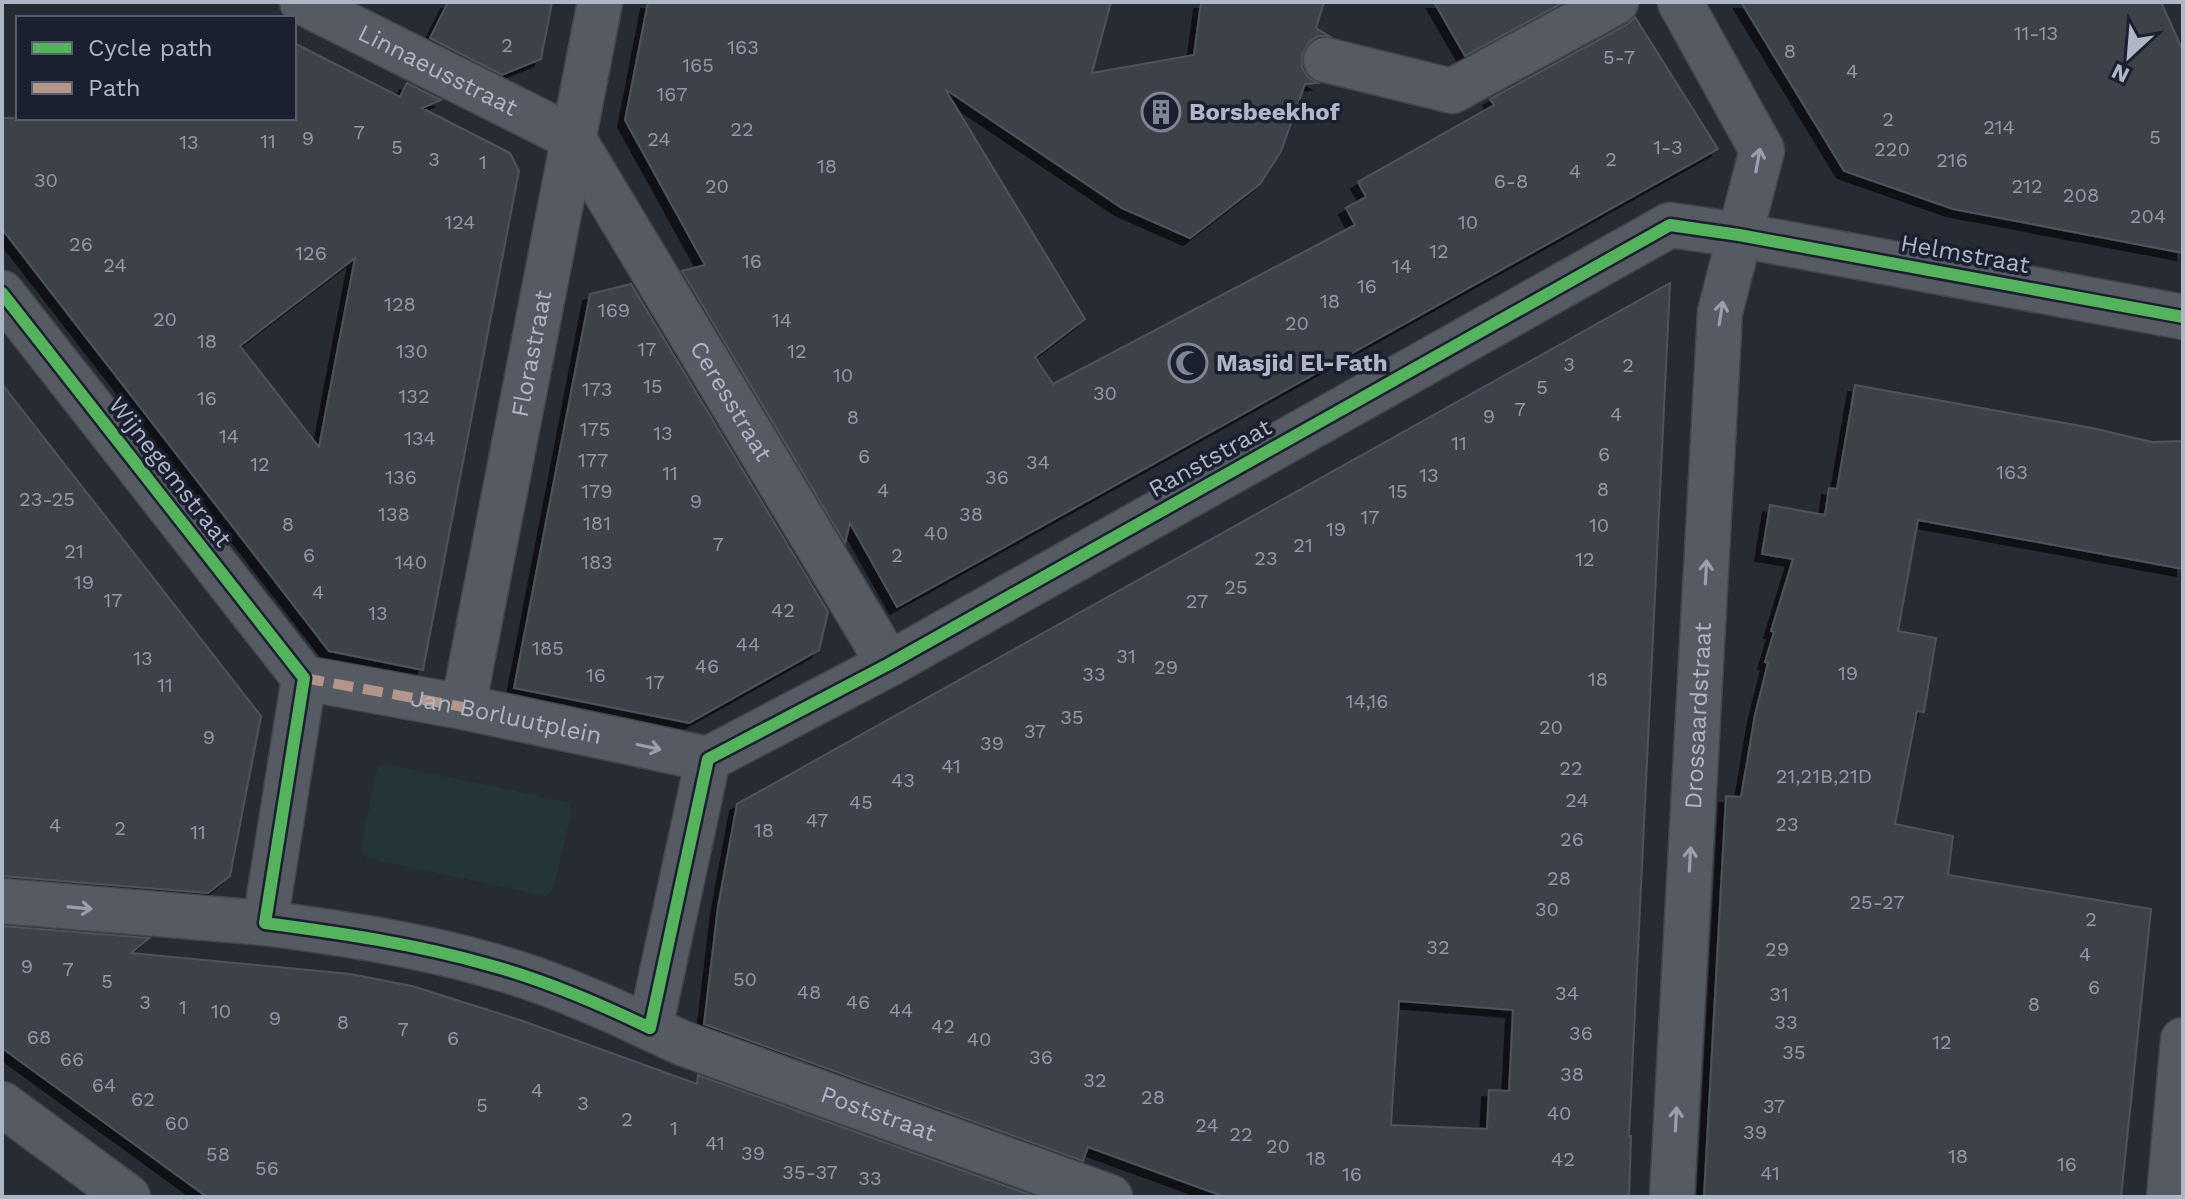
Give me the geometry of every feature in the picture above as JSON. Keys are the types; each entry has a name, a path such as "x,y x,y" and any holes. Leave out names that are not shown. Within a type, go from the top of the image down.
{"street":[{"name":"Linnaeusstraat","path":"302,2 573,138"},
{"name":"Florastraat","path":"463,707 600,2"},
{"path":"1326,60 1452,91 1616,2"},
{"name":"Drossaardstraat","path":"1672,1197 1720,312 1762,150 1680,2"},
{"name":"Ceresstraat","path":"573,138 889,664"},
{"name":"Ranststraat","path":"708,759 889,664 1670,225 1739,235"},
{"name":"Helmstraat","path":"1739,235 2183,317"},
{"name":"Wijnegemstraat","path":"2,293 304,678"},
{"path":"265,923 304,678"},
{"name":"Jan Borluutplein","path":"304,678 463,707 708,759"},
{"path":"650,1028 708,759"},
{"name":"Poststraat","path":"2,901 265,923 365,936 488,964 555,987 697,1049 1110,1197"},
{"path":"2169,1197 2183,1040"},
{"path":"2,1104 128,1197"}],"shaded area":[{"path":"380,765 567,802 572,810 553,890 546,896 367,858 361,849 376,771"}],"building":[{"path":"448,2 552,2 541,59 502,75 430,38"},
{"path":"648,2 1111,2 1092,73 1194,55 1201,2 1324,2 1316,28 1329,36 1318,36 1309,42 1302,55 1302,68 1308,77 1318,83 1305,84 1281,151 1260,184 1190,238 1122,208 945,89 1085,319 1035,357 1053,384 1355,225 1346,208 1366,197 1358,182 1494,105 1490,99 1628,24 1635,17 1718,149 897,607 850,523 845,543 682,271 705,265 625,120"},
{"path":"1434,2 1564,2 1465,56"},
{"path":"1741,2 2161,2 2183,51 2183,253 1953,209 1844,171"},
{"path":"296,44 400,97 407,83 441,100 422,108 510,153 519,171 423,670 329,651 2,229 2,118 296,120","holes":["355,258 319,447 240,346"]},
{"path":"1670,283 1629,1136 1629,1197 1225,1197 1088,1147 1083,1161 704,1024 718,907 737,804","holes":["1399,1001 1513,1010 1509,1091 1489,1090 1487,1129 1391,1125"]},
{"path":"631,284 828,612 819,650 689,723 514,688 590,294"},
{"path":"2,384 261,716 230,876 208,893 2,876"},
{"path":"1855,385 2092,428 2152,442 2183,441 2183,569 1918,520 1898,631 1936,638 1924,712 1917,711 1895,824 1953,836 1948,875 2151,909 2121,1197 1704,1197 1726,796 1741,797 1755,715 1768,663 1765,662 1774,632 1771,631 1793,559 1762,554 1770,505 1825,515 1829,488 1837,489"},
{"path":"2,926 149,938 131,953 350,974 412,986 520,1020 697,1084 698,1075 1036,1197 207,1197 2,1048"}],"marked path":[{"path":"304,678 463,707"}],"cycle path":[{"path":"2,293 304,678 265,923 406,945 489,965 571,993 650,1028 708,759 889,664 1670,225 2183,317"}],"place":[{"name":"Borsbeekhof","path":"1161,112"},
{"name":"Masjid El-Fath","path":"1188,363"}]}
